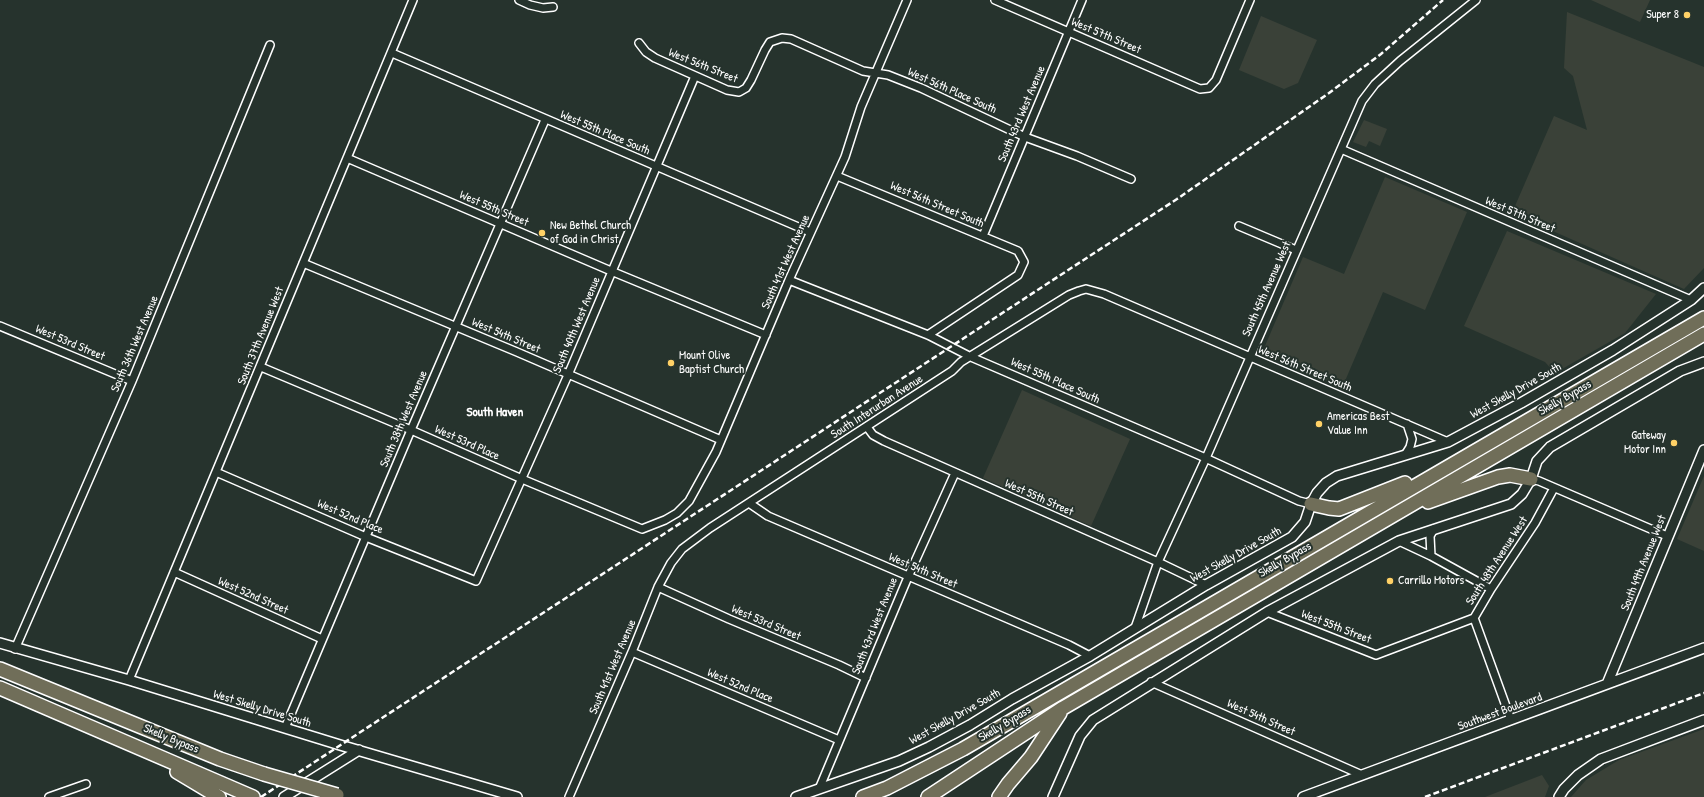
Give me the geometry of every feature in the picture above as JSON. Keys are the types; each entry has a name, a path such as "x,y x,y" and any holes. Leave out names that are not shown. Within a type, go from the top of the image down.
{"highway":[{"name":"Skelly Bypass","path":"863,797 887,788 963,749 1442,469 1704,318"},
{"name":"Skelly Bypass","path":"928,797 1064,708 1704,334"},
{"path":"1311,504 1329,508 1339,508 1442,469"},
{"path":"1403,510 1510,475 1530,479"},
{"name":"Skelly Bypass","path":"0,669 199,750 264,774 341,796"},
{"name":"Skelly Bypass","path":"0,688 253,797"},
{"path":"999,797 1031,757 1064,708"},
{"path":"138,748 217,796"}],"street":[{"name":"South 37th Avenue West","path":"129,680 413,0"},
{"path":"519,0 530,5 543,8 553,7"},
{"name":"South 41st West Avenue","path":"665,520 677,513 689,501 710,464 810,232 837,176 854,132 861,107 907,0"},
{"name":"West 57th Street","path":"995,0 1200,89 1208,88 1216,80 1250,0"},
{"name":"South 43rd West Avenue","path":"983,236 1082,0"},
{"name":"South 45th Avenue West","path":"1135,628 1158,562 1206,458 1249,356 1341,149 1352,119 1362,101 1375,84 1400,61 1476,0"},
{"name":"West 56th Place South","path":"765,50 770,42 775,39 791,39 863,71 888,75 921,88 1025,136 1131,179"},
{"name":"West 56th Street","path":"639,43 646,52 655,58 727,90 739,92 746,88 752,80 765,50"},
{"name":"South 36th West Avenue","path":"15,649 132,381 270,45"},
{"name":"West 55th Place South","path":"392,53 545,120 810,232"},
{"name":"South 40th West Avenue","path":"476,581 568,375 695,76"},
{"name":"South 38th West Avenue","path":"285,728 455,326 545,120"},
{"name":"West 57th Street","path":"1341,149 1691,300"},
{"name":"West 55th Street","path":"347,158 499,224 766,336"},
{"name":"West 56th Street South","path":"837,176 1018,251 1024,262 1018,276 928,335"},
{"path":"1239,226 1296,250"},
{"name":"West 54th Street","path":"303,263 455,326 721,440"},
{"name":"West 55th Place South","path":"789,280 928,335 971,357 1206,458 1299,501 1311,504"},
{"name":"West Skelly Drive South","path":"796,797 899,761 929,747 1090,656 1206,585 1292,537 1305,522 1311,504 1317,493 1326,483 1337,476 1448,442 1521,403 1613,350 1691,300 1704,288"},
{"name":"West 56th Street South","path":"1086,289 1104,294 1448,442"},
{"name":"South Interurban Avenue","path":"682,549 710,528 952,371 961,362 1069,295 1086,289"},
{"name":"West 53rd Street","path":"0,326 132,381"},
{"path":"1053,797 1080,736 1093,720 1151,682 1267,612 1399,541 1511,504 1522,494 1537,461 1550,447 1680,371 1704,362"},
{"name":"West 53rd Place","path":"261,367 642,529 665,520"},
{"path":"1405,455 1410,447 1412,439 1412,434 1407,424"},
{"name":"West 55th Street","path":"867,427 873,435 884,441 955,474 1158,562 1206,585"},
{"name":"South 49th Avenue West","path":"1607,684 1667,536 1704,450"},
{"name":"West 52nd Place","path":"216,472 476,581"},
{"name":"South 43rd West Avenue","path":"819,789 908,577 955,474"},
{"path":"1530,479 1667,536"},
{"name":"South 48th Avenue West","path":"1376,654 1474,618 1491,589 1535,523 1554,488"},
{"name":"West 54th Street","path":"749,503 768,516 1068,645 1090,656"},
{"path":"1431,556 1430,536 1434,529"},
{"path":"1399,541 1431,556 1491,589"},
{"name":"South 41st West Avenue","path":"569,797 632,652 658,587 670,563 682,549"},
{"name":"West 52nd Street","path":"174,572 322,639"},
{"name":"West 53rd Street","path":"658,587 728,619 839,665 866,678"},
{"name":"West 55th Street","path":"1267,612 1376,654"},
{"path":"1474,618 1511,720"},
{"name":"West Skelly Drive South","path":"0,643 15,649 129,680 518,797"},
{"name":"Southwest Boulevard","path":"1304,797 1704,648"},
{"name":"West 52nd Place","path":"632,652 839,740"},
{"name":"West 54th Street","path":"1151,682 1362,775"},
{"path":"1559,797 1564,789 1578,775 1601,759 1704,720"},
{"path":"284,797 359,750"},
{"path":"49,797 86,784"}],"shaded area":[{"path":"1591,0 1650,0 1640,22"},
{"path":"1567,12 1704,67 1704,268 1684,289 1512,213 1554,116 1587,130 1573,76 1564,68"},
{"path":"1261,16 1317,40 1298,83 1284,89 1239,70"},
{"path":"1364,120 1387,129 1380,146 1369,141 1366,147 1353,142"},
{"path":"1385,177 1467,212 1425,310 1383,292 1342,388 1262,353 1303,257 1344,274"},
{"path":"1507,231 1656,294 1625,333 1555,373 1545,362 1464,326"},
{"path":"1022,390 1130,439 1091,526 983,478"},
{"path":"1704,476 1704,551 1677,539"},
{"path":"1704,729 1704,797 1571,797 1586,780 1619,760"},
{"path":"1542,775 1549,786 1545,797 1485,797"}],"railway":[{"path":"261,797 1177,199 1329,93 1381,54 1443,0"},
{"path":"1425,797 1704,693"}],"place":[{"name":"Super 8","path":"1687,15"},
{"name":"New Bethel Church of God in Christ","path":"542,233"},
{"name":"Mount Olive Baptist Church","path":"671,363"},
{"name":"Americas Best Value Inn","path":"1319,424"},
{"name":"Gateway Motor Inn","path":"1674,443"},
{"name":"Carrillo Motors","path":"1390,581"}],"district":[{"name":"South Haven","path":"495,413"}]}
